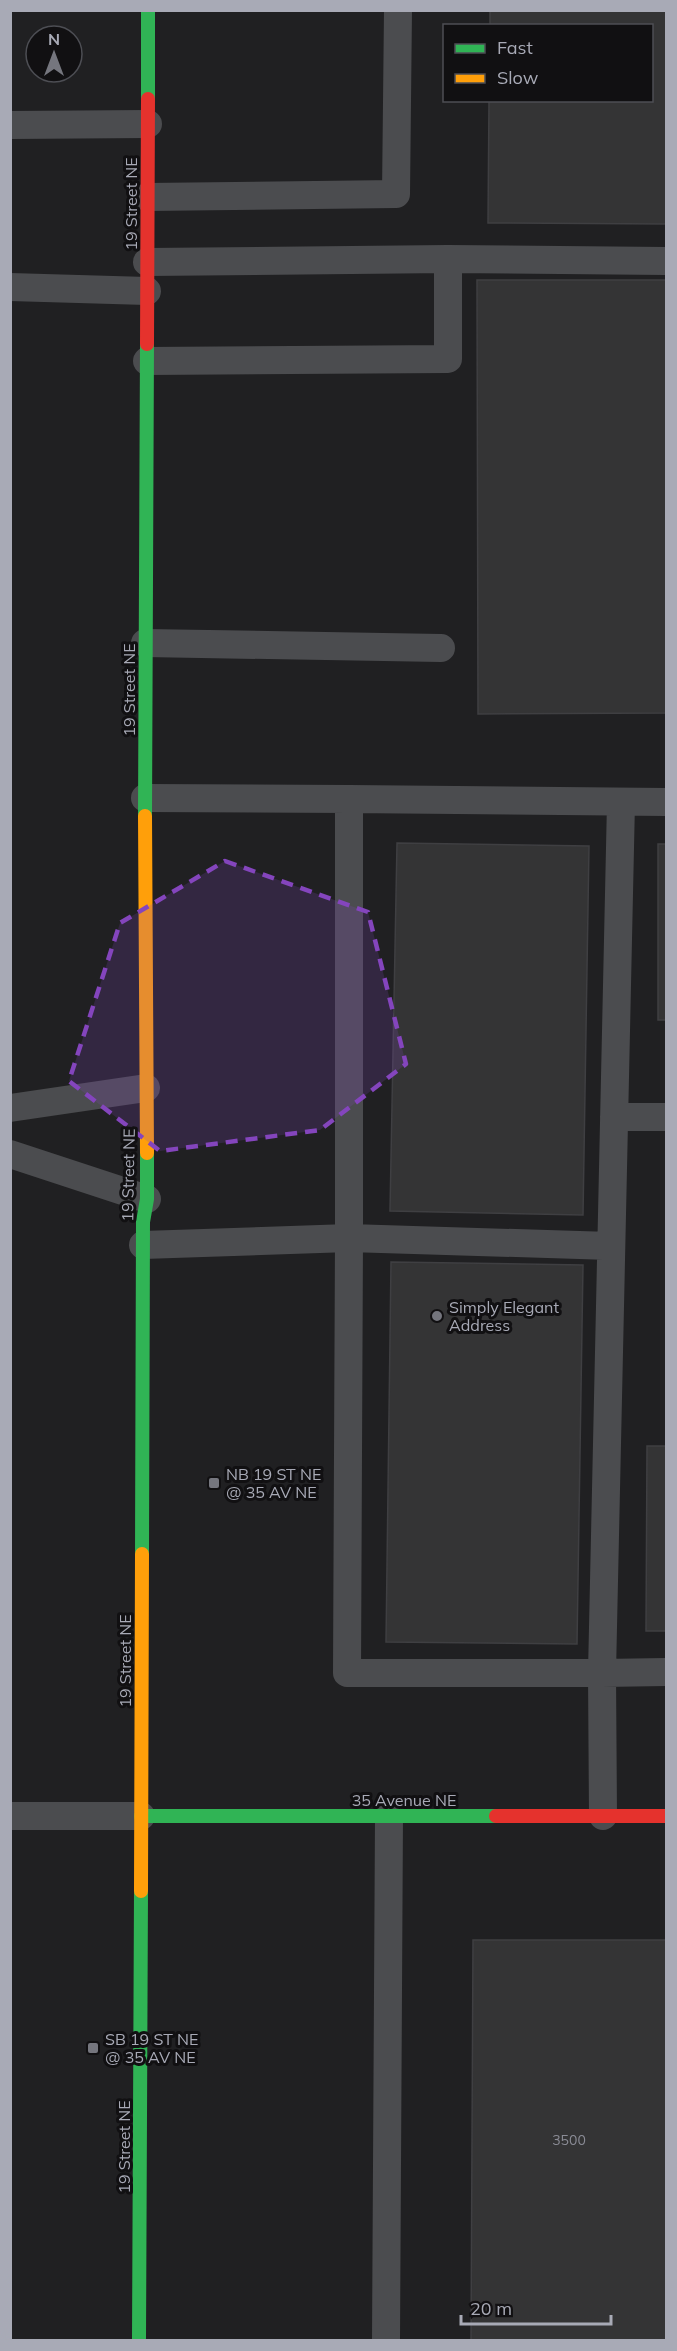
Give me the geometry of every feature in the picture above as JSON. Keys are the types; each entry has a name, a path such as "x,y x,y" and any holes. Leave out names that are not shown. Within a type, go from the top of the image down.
{"street":[{"name":"19 Street NE","path":"139,2340 143,1245 147,1199 145,798 148,10"},
{"name":"35 Avenue NE","path":"141,1816 666,1816"}],"lane":[{"path":"147,197 396,194 398,10"},
{"path":"10,125 148,124"},
{"path":"147,262 448,259 666,261"},
{"path":"147,361 448,359 448,259"},
{"path":"10,287 147,291"},
{"path":"146,643 441,648"},
{"path":"145,798 666,802"},
{"path":"349,799 347,1673 666,1672"},
{"path":"603,1816 602,1673 621,802"},
{"path":"10,1108 146,1088"},
{"path":"614,1117 666,1117"},
{"path":"10,1154 147,1199"},
{"path":"143,1245 349,1238 611,1246"},
{"path":"10,1816 141,1816"},
{"path":"386,2340 389,1816"}],"highlighted area":[{"path":"225,861 368,912 406,1064 320,1130 160,1151 69,1081 120,923"}],"shaded area":[{"path":"11,11 666,11 666,2340 11,2340"}],"building":[{"path":"490,10 666,10 666,224 488,223 489,102 653,102 653,24 490,24"},
{"path":"477,280 666,280 666,713 478,714"},
{"path":"397,843 589,846 583,1215 390,1211"},
{"path":"658,844 666,844 666,1020 658,1020"},
{"path":"391,1262 583,1265 577,1644 386,1642"},
{"path":"647,1446 666,1446 666,1631 646,1631"},
{"path":"473,1940 666,1940 666,2340 471,2340"}],"traffic: fast":[{"path":"148,10 148,99"},
{"path":"145,816 147,344"},
{"path":"142,1554 143,1222 147,1199 147,1153"},
{"path":"141,1816 496,1816"},
{"path":"139,2340 141,1891"}],"traffic: slow":[{"path":"145,816 147,1153"},
{"path":"141,1891 142,1554"}],"traffic: jam":[{"path":"147,344 148,99"},
{"path":"496,1816 666,1816"}],"place":[{"name":"Simply Elegant Address","path":"437,1316"},
{"name":"NB 19 ST NE @ 35 AV NE","path":"214,1483"},
{"name":"SB 19 ST NE @ 35 AV NE","path":"93,2048"}]}
